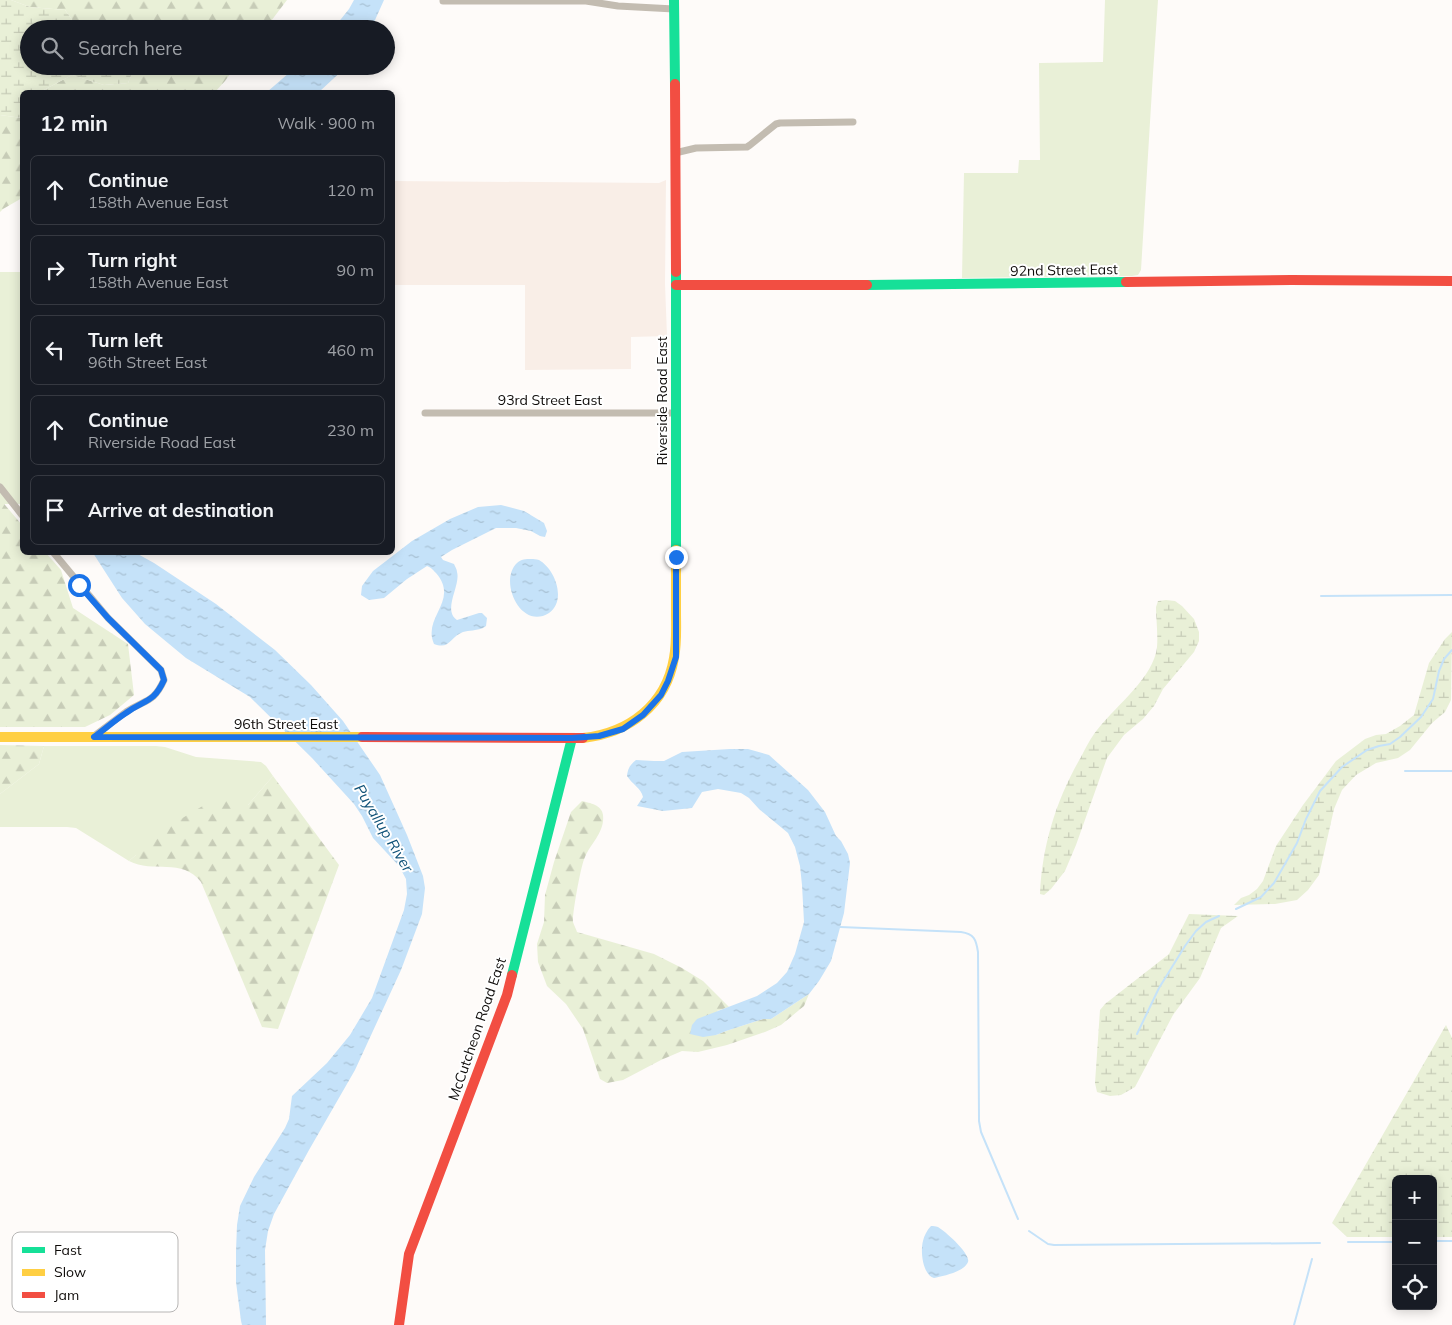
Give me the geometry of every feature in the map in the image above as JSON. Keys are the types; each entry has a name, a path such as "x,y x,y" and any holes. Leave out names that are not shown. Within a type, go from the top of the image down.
{"street":[{"path":"442,1 586,2 618,6 674,5"},
{"name":"Riverside Road East","path":"572,738 611,733 623,729 643,715 661,695 676,657 676,153 674,5"},
{"path":"676,153 696,148 746,147 780,123 853,122"},
{"name":"92nd Street East","path":"676,285 1452,280"},
{"name":"93rd Street East","path":"425,413 675,413"},
{"path":"0,487 20,512"},
{"path":"55,555 108,618 161,670 164,680 159,692 151,700 128,711 94,737"},
{"name":"96th Street East","path":"0,736 572,738"},
{"name":"McCutcheon Road East","path":"399,1325 409,1254 506,995 572,738"}],"shaded area":[{"path":"666,180 665,284 667,336 631,337 631,369 525,370 525,285 395,285 395,181 659,183"}],"green space":[{"path":"0,0 11,0 30,7 65,10 72,20 20,20 20,75 72,75 44,90 20,90 20,118 0,115"},
{"path":"11,0 287,0 272,20 72,20 65,10 30,7"},
{"path":"1105,0 1158,0 1141,270 1138,275 1132,276 962,278 964,173 1018,173 1019,160 1040,160 1039,63 1103,62"},
{"path":"72,75 104,85 128,83 131,75 229,75 217,90 44,90"},
{"path":"72,75 131,75 128,83 104,85"},
{"path":"0,115 20,118 20,199 0,212"},
{"path":"0,272 20,272 20,504 0,504"},
{"path":"0,499 20,523 20,555 48,555 61,570 73,608 128,644 134,695 110,715 85,727 0,727"},
{"path":"1158,601 1175,601 1194,619 1199,632 1199,641 1194,652 1163,689 1154,706 1143,719 1124,735 1107,758 1065,871 1051,889 1044,895 1040,894 1044,858 1058,805 1072,773 1094,734 1138,685 1152,664 1157,643 1156,607"},
{"path":"1452,632 1451,700 1445,712 1432,723 1410,750 1398,758 1376,763 1356,775 1342,790 1334,809 1319,875 1308,890 1297,900 1275,904 1234,905 1241,898 1257,889 1263,881 1276,846 1303,805 1336,761 1365,739 1386,734 1414,715 1429,663"},
{"path":"0,745 44,746 39,764 0,794"},
{"path":"44,746 165,747 196,757 261,762 273,776 248,805 136,855 129,861 76,828 0,827 0,794 39,764"},
{"path":"273,776 339,865 278,1029 262,1027 201,882 193,874 185,870 138,865 129,861 136,855 139,844 216,798 248,805"},
{"path":"582,801 595,805 600,809 603,821 600,832 585,857 581,869 573,917 577,932 654,954 703,981 729,1007 717,1011 716,1035 763,1019 771,1019 809,994 804,1006 781,1025 765,1032 727,1045 698,1052 682,1051 623,1080 607,1083 600,1079 583,1029 566,1004 547,986 538,962 537,944 544,922 545,895 554,862 571,812"},
{"path":"1189,914 1238,916 1221,928 1200,978 1173,1015 1135,1087 1121,1095 1110,1096 1097,1092 1095,1083 1100,1010 1105,1004 1169,954"},
{"path":"1446,1025 1452,1038 1452,1237 1437,1237 1437,1175 1392,1175 1392,1237 1347,1237 1332,1223"}],"water":[{"path":"354,0 384,0 375,20 340,20"},
{"path":"287,75 337,75 321,90 269,90"},
{"path":"501,505 524,511 544,523 547,531 545,537 531,531 516,528 496,528 441,557 443,560 454,564 457,571 457,584 451,604 453,616 457,620 482,613 487,618 486,626 478,630 463,632 447,644 434,644 433,625 443,601 444,592 442,583 436,573 427,566 407,579 384,598 369,600 361,595 362,586 373,571 412,541 450,519 478,507"},
{"name":"Puyallup River","path":"94,555 140,555 216,604 275,650 311,685 343,721 380,775 423,876 425,888 422,914 401,970 355,1070 274,1214 268,1231 265,1250 266,1325 242,1325 241,1321 236,1282 237,1225 240,1206 254,1177 285,1128 289,1119 292,1096 327,1063 350,1035 372,998 404,910 407,894 406,879 399,866 373,838 354,804 312,758 250,697 186,658 145,624 122,598"},
{"path":"531,559 539,560 545,564 557,585 558,593 554,607 549,613 539,617 530,615 522,610 515,602 511,591 512,571 517,563"},
{"path":"748,749 769,755 808,790 825,812 836,836 848,854 850,863 844,913 831,961 809,994 771,1019 763,1019 716,1035 703,1037 690,1034 692,1025 697,1019 757,996 777,983 787,972 795,954 804,922 800,866 795,847 788,833 741,793 718,789 702,792 692,808 663,811 637,806 643,797 627,776 632,763 636,760 664,761 682,752"},
{"path":"931,1226 938,1227 957,1243 968,1258 966,1265 953,1273 934,1278 927,1273 923,1263 922,1246 923,1239"}],"waterway":[{"path":"1321,596 1452,595"},
{"path":"1236,909 1261,897 1274,883 1297,843 1320,791 1342,767 1367,750 1390,744 1421,717 1433,699 1439,671 1444,659 1452,650"},
{"path":"1405,771 1452,771"},
{"path":"1137,1034 1159,988 1185,946 1196,931 1206,922 1219,916"},
{"path":"840,927 961,932 969,934 974,938 978,952 979,1121 981,1132 1018,1219"},
{"path":"1029,1231 1048,1244 1054,1245 1320,1243"},
{"path":"1437,1241 1452,1241"},
{"path":"1348,1242 1392,1242"},
{"path":"1294,1325 1312,1259"}],"traffic: fast":[{"path":"674,0 675,84"},
{"path":"676,272 676,550"},
{"path":"867,285 1126,282"},
{"path":"512,975 572,738"}],"traffic: slow":[{"path":"583,738 616,730 630,723 643,714 663,690 670,675 676,647 676,550"},
{"path":"0,737 362,737"}],"traffic: jam":[{"path":"675,84 676,272"},
{"path":"1126,282 1452,281"},
{"path":"676,285 867,285"},
{"path":"362,737 583,738"},
{"path":"399,1325 409,1254 507,995 512,975"}],"route":[{"path":"79,585 108,618 161,670 164,680 159,692 151,700 128,711 94,737 572,738 599,736 623,729 643,715 661,695 676,657 676,557"}]}
